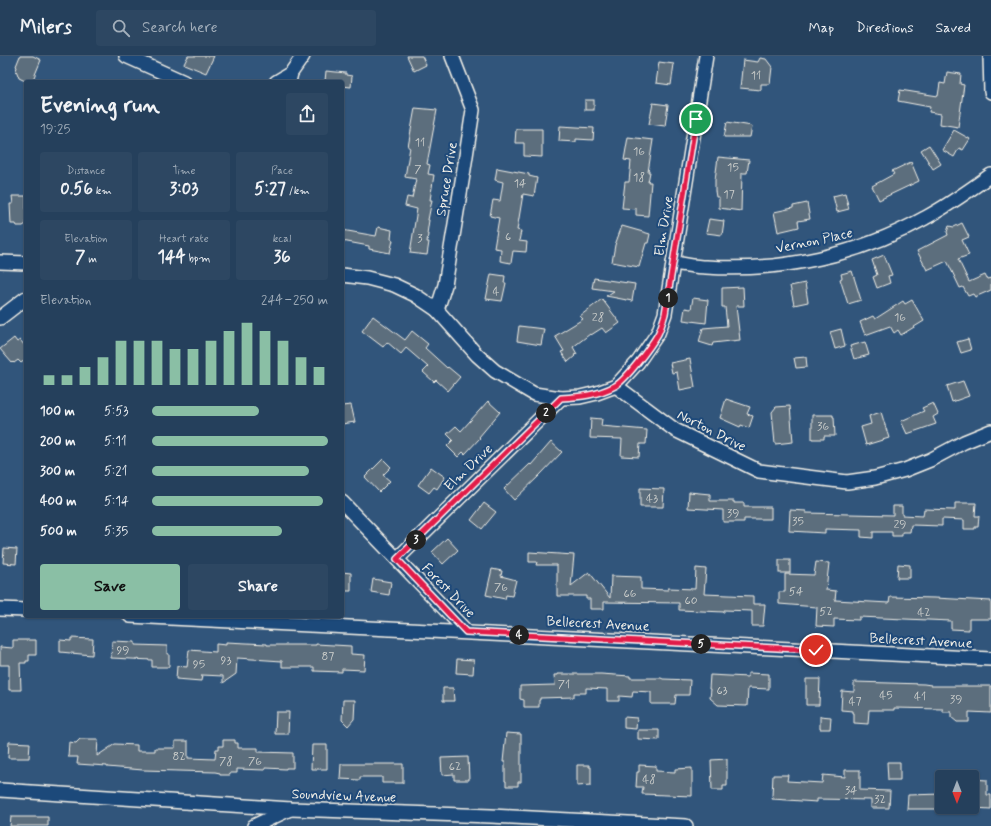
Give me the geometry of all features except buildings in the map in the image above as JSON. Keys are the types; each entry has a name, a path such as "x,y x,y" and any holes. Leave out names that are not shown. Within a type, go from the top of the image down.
{"street":[{"path":"126,56 180,80"},
{"path":"290,77 303,56"},
{"name":"Spruce Drive","path":"438,310 446,277 472,110 452,56"},
{"name":"Elm Drive","path":"616,386 638,362 658,334 665,314 706,56"},
{"path":"990,56 991,92"},
{"name":"Vernon Place","path":"673,263 705,267 734,268 784,264 838,254 861,247 893,234 926,218 991,175"},
{"path":"0,262 24,263"},
{"path":"344,275 367,278 394,285 415,295 438,310 477,355 494,371 534,394 561,398 580,397 616,386"},
{"path":"0,318 24,300"},
{"name":"Norton Drive","path":"616,386 674,430 758,471 796,476 847,482 875,478 906,470 964,442 991,431"},
{"name":"Elm Drive","path":"397,559 561,398"},
{"name":"Forest Drive","path":"344,504 466,632"},
{"path":"0,609 24,610"},
{"name":"Bellecrest Avenue","path":"172,618 991,659"},
{"name":"Soundview Avenue","path":"0,790 292,809 491,816 686,826"},
{"path":"254,826 292,809"}],"route":[{"path":"696,119 665,314 658,334 638,362 616,386 580,397 561,398 397,559 466,632 816,650"}]}
